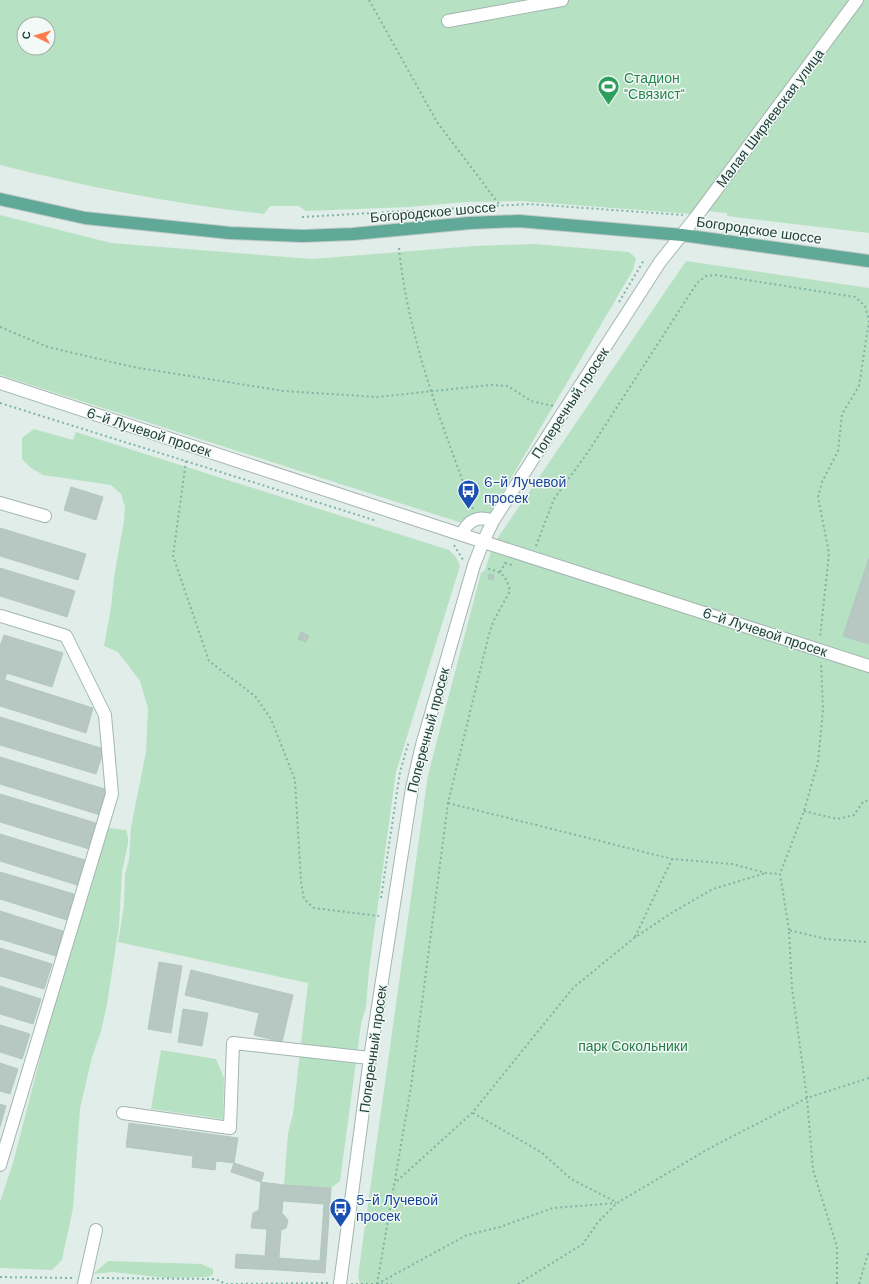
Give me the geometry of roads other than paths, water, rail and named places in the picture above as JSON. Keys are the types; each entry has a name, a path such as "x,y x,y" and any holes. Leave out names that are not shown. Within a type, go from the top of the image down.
{"main road":[{"name":"Богородское шоссе","path":"0,199 85,218 230,233 303,236 353,234 470,223 519,221 682,235 869,261"}],"street":[{"path":"448,21 562,0"},
{"name":"Малая Ширяевская улица","path":"682,235 857,0"},
{"name":"Поперечный просек","path":"335,1284 412,788 422,745 474,565 493,521 660,262 682,235"},
{"name":"6-й Лучевой просек","path":"0,383 532,558 869,666"},
{"path":"0,503 45,516"},
{"path":"462,535 465,526 475,518 493,521"},
{"path":"0,616 66,636 105,715 112,794 0,1165"},
{"path":"123,1113 230,1128 233,1043 370,1058"},
{"path":"84,1281 96,1230"}],"place":[{"name":"Стадион \"Связист\"","path":"608,106"},
{"name":"6-й Лучевой просек","path":"469,510"},
{"name":"5-й Лучевой просек","path":"340,1228"}],"park label":[{"name":"парк Сокольники","path":"633,1046"}]}
